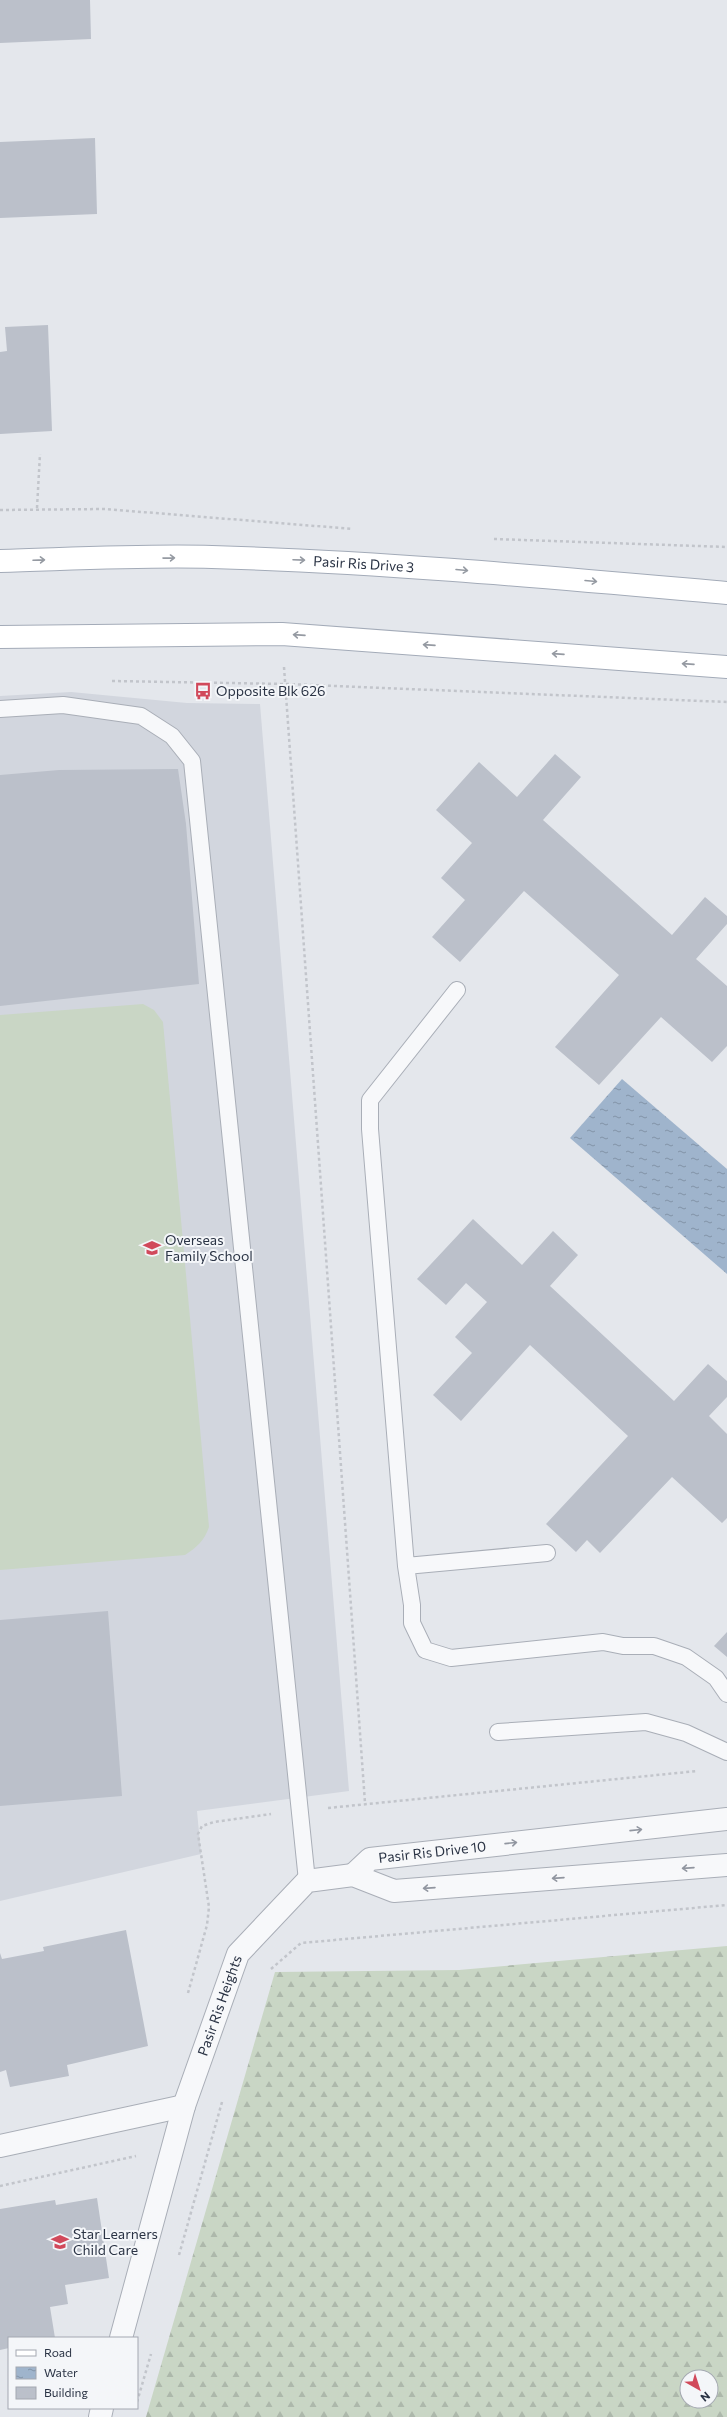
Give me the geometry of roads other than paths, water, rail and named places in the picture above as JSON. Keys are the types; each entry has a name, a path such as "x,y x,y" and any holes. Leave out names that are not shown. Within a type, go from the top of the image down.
{"main road":[{"name":"Pasir Ris Drive 3","path":"0,561 210,557 315,561 423,567 727,593"},
{"path":"0,637 282,634 727,667"}],"street":[{"name":"Pasir Ris Drive 10","path":"727,1820 370,1859 353,1875 394,1891 727,1865"},
{"path":"307,1881 353,1875"},
{"name":"Pasir Ris Heights","path":"121,2337 184,2106 238,1954 307,1881"},
{"path":"0,2146 184,2106"}],"lane":[{"path":"0,710 63,705 141,716 172,736 192,761 307,1881"},
{"path":"457,990 370,1100 370,1129 406,1566 412,1605 412,1623 425,1650 451,1658 602,1642 623,1646 654,1646 686,1657 716,1678 727,1694"},
{"path":"406,1566 548,1552"},
{"path":"498,1732 646,1722 686,1733 727,1752"}],"water":[{"path":"622,1079 727,1169 727,1274 570,1138"}],"place":[{"name":"Opposite Blk 626","path":"203,691"},
{"name":"Overseas Family School","path":"152,1248"},
{"name":"Star Learners Child Care","path":"60,2242"}]}
